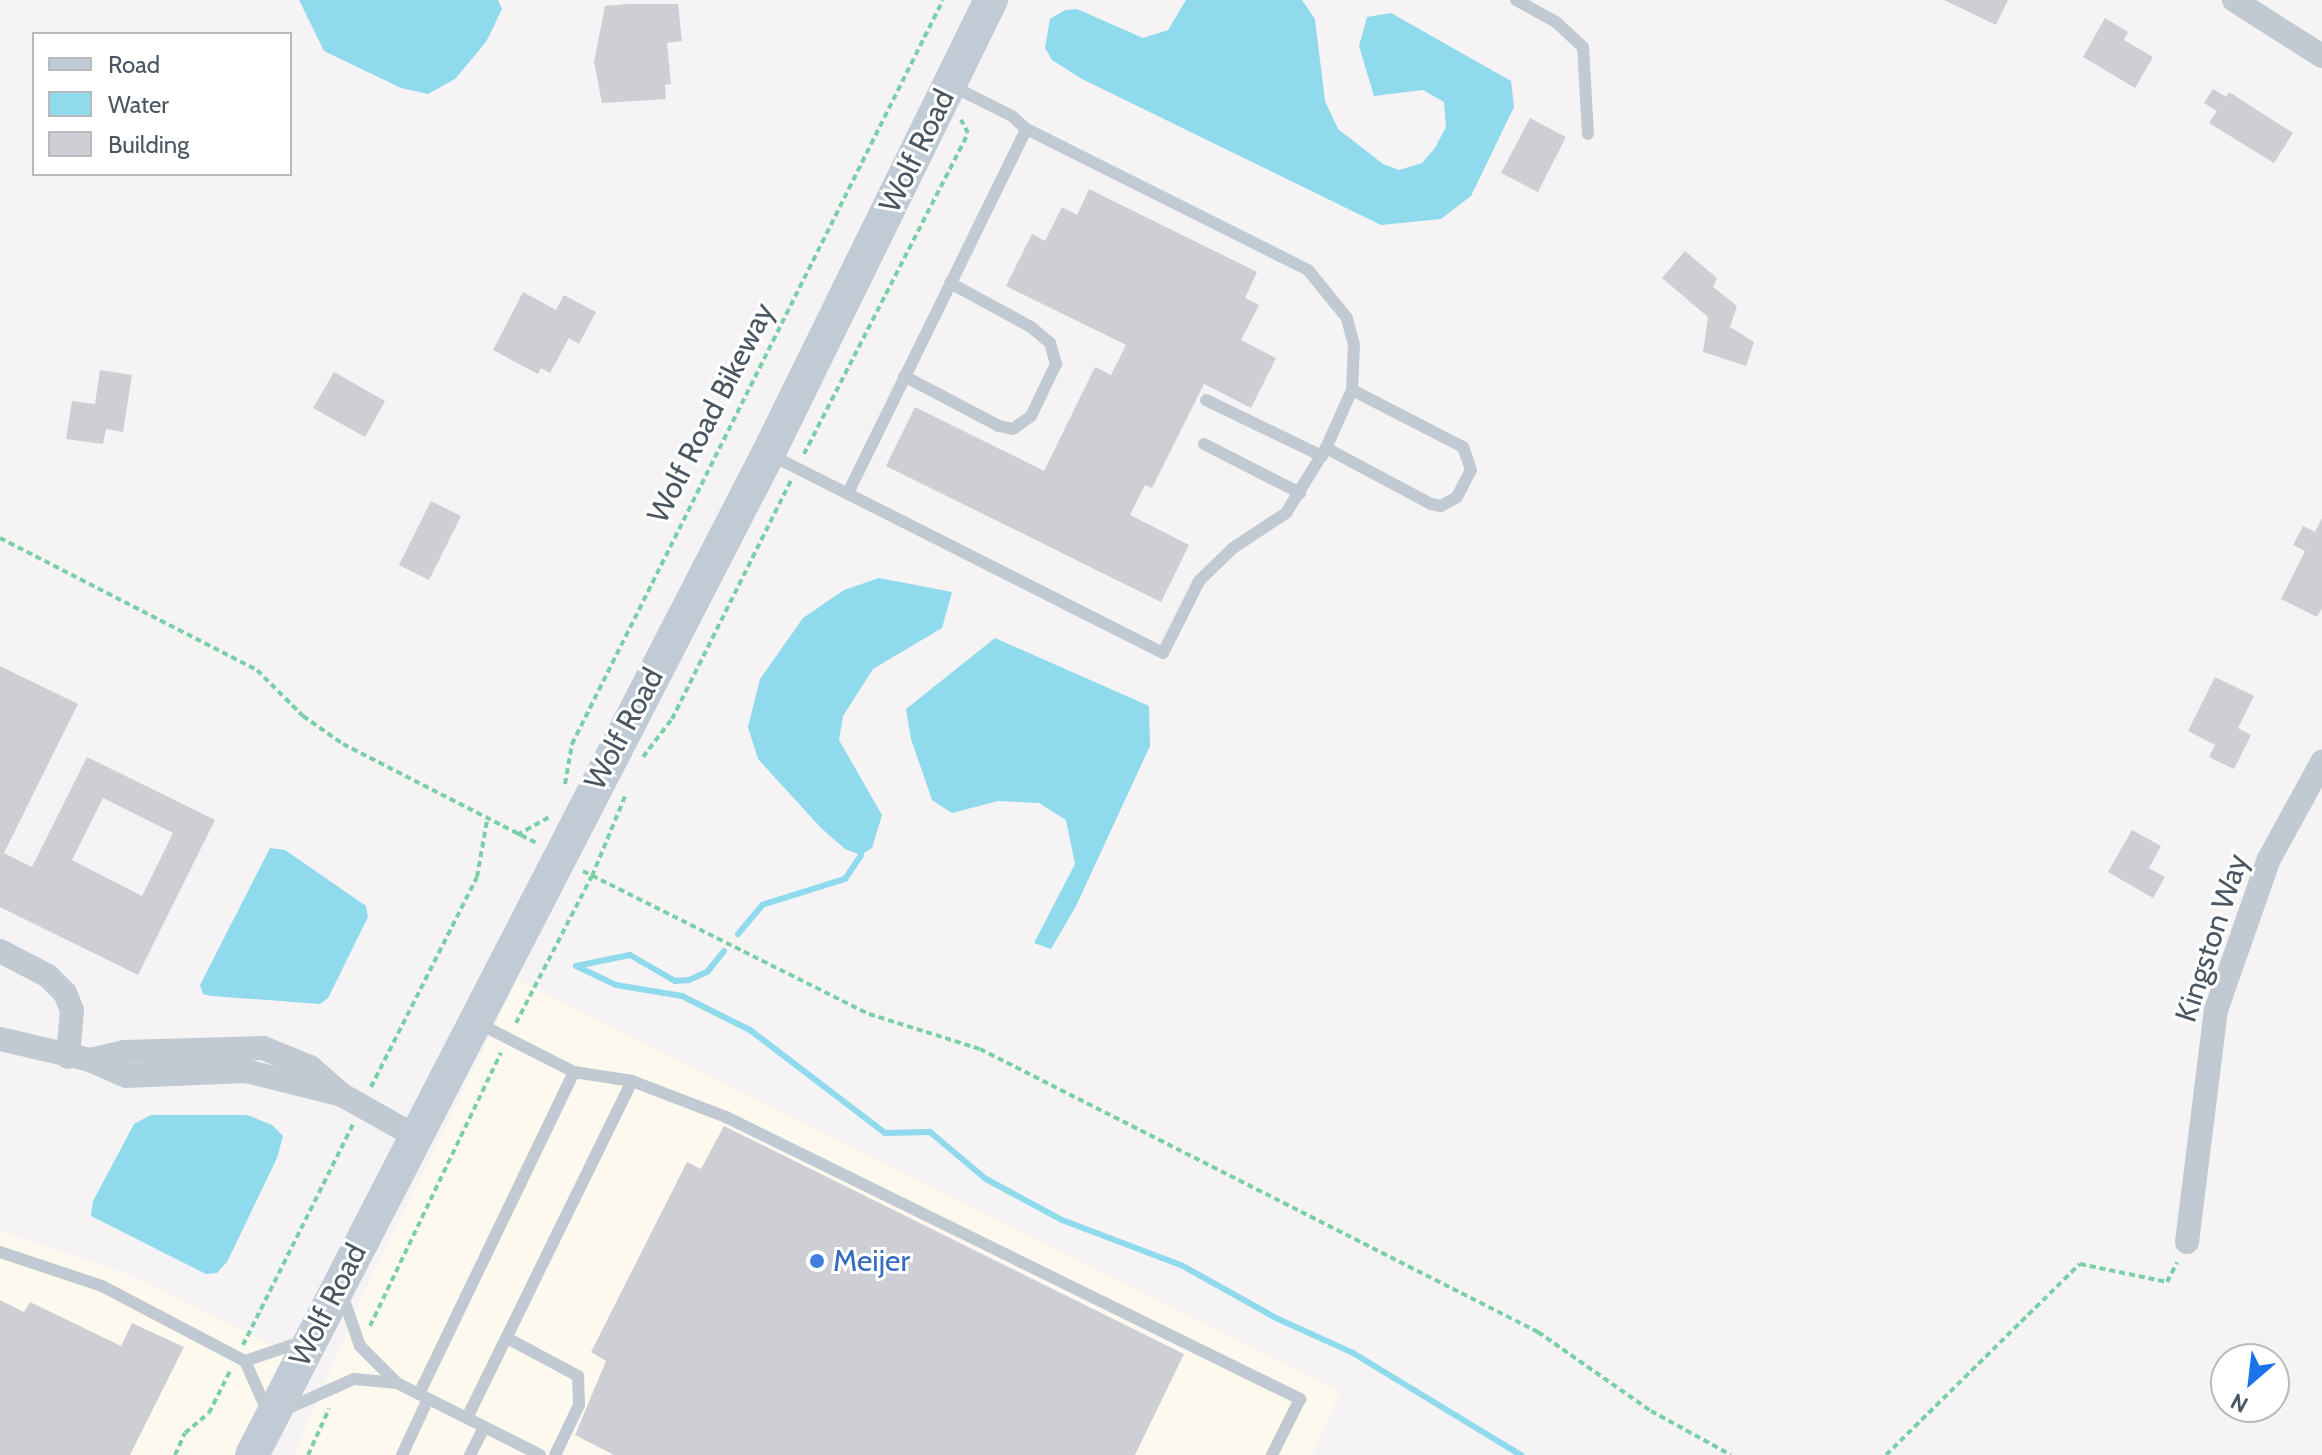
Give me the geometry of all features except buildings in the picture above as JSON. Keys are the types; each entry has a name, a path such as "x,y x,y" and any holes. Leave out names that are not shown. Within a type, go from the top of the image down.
{"main road":[{"name":"Wolf Road","path":"252,1455 475,1022 782,461 960,90 991,0"}],"street":[{"path":"2234,0 2322,56"},
{"name":"Kingston Way","path":"2187,1242 2216,1010 2269,859 2322,763"},
{"path":"0,951 48,976 65,993 72,1010 79,1058"},
{"path":"0,1039 79,1058 126,1076 246,1071 352,1101 415,1136"}],"lane":[{"path":"1516,0 1556,22 1583,47 1588,134"},
{"path":"782,461 1163,653 1199,581 1224,556 1286,513 1324,452 1352,390 1354,345 1347,318 1308,270 1026,129 960,90"},
{"path":"848,493 1026,129"},
{"path":"904,376 999,426 1013,429 1031,416 1056,364 1050,343 1031,327 950,283"},
{"path":"1206,400 1441,506 1457,497 1471,470 1463,447 1352,390"},
{"path":"1204,444 1300,493"},
{"path":"475,1022 574,1072 632,1081 726,1117 1300,1399 1272,1455"},
{"path":"402,1455 424,1397 574,1072"},
{"path":"467,1418 632,1081"},
{"path":"0,1252 102,1286 241,1359 271,1417 354,1379 397,1383"},
{"path":"340,1283 349,1326 360,1346 397,1383 536,1454"},
{"path":"507,1338 578,1376 579,1405 555,1455"},
{"path":"241,1359 311,1339"},
{"path":"470,1455 484,1427"}],"path":[{"name":"Wolf Road Bikeway","path":"561,793 572,744 943,0"},
{"path":"637,765 672,719 782,461 968,133 960,118 960,90"},
{"path":"0,538 257,670 303,716 343,744 537,844"},
{"path":"360,1346 508,1039 592,876 627,789"},
{"path":"517,835 550,817 555,805"},
{"path":"175,1455 185,1433 209,1413 241,1359 352,1101 477,877 487,820"},
{"path":"575,867 869,1014 980,1049 1538,1332 1651,1411 1731,1455"},
{"path":"1886,1455 2080,1264 2167,1282 2187,1242"},
{"path":"308,1455 340,1384"}],"shaded area":[{"path":"517,980 1340,1392 1312,1455 294,1455 362,1297"},
{"path":"0,1231 122,1272 301,1359 252,1455 0,1455"}],"water":[{"path":"299,0 498,0 502,9 486,42 455,79 428,94 401,88 324,51"},
{"path":"1186,0 1302,0 1315,19 1325,101 1338,129 1383,164 1399,170 1422,163 1435,148 1446,127 1444,102 1423,90 1374,96 1359,46 1367,17 1391,13 1511,81 1514,107 1471,196 1441,219 1381,225 1082,79 1052,60 1045,48 1050,19 1065,10 1077,9 1143,38 1168,30"},
{"path":"879,578 952,592 942,628 873,669 843,716 839,740 882,815 872,848 861,855 845,849 821,828 758,759 748,727 760,679 803,618 844,590"},
{"path":"995,638 1149,706 1150,746 1076,906 1051,949 1034,943 1075,864 1066,820 1039,803 998,801 952,813 932,800 911,739 906,709"},
{"path":"270,848 285,850 366,906 368,917 328,998 320,1004 212,996 203,994 200,985"},
{"path":"151,1115 247,1115 272,1125 283,1136 277,1158 227,1262 217,1273 206,1274 91,1216 93,1201 134,1124"}],"waterway":[{"path":"738,934 762,905 845,879 861,855"},
{"path":"576,966 630,955 675,981 689,980 707,972 724,951"},
{"path":"576,966 616,985 682,996 750,1030 885,1133 930,1132 986,1179 1062,1220 1183,1266 1276,1318 1353,1353 1521,1455"}],"place":[{"name":"Meijer","path":"817,1261"}]}
